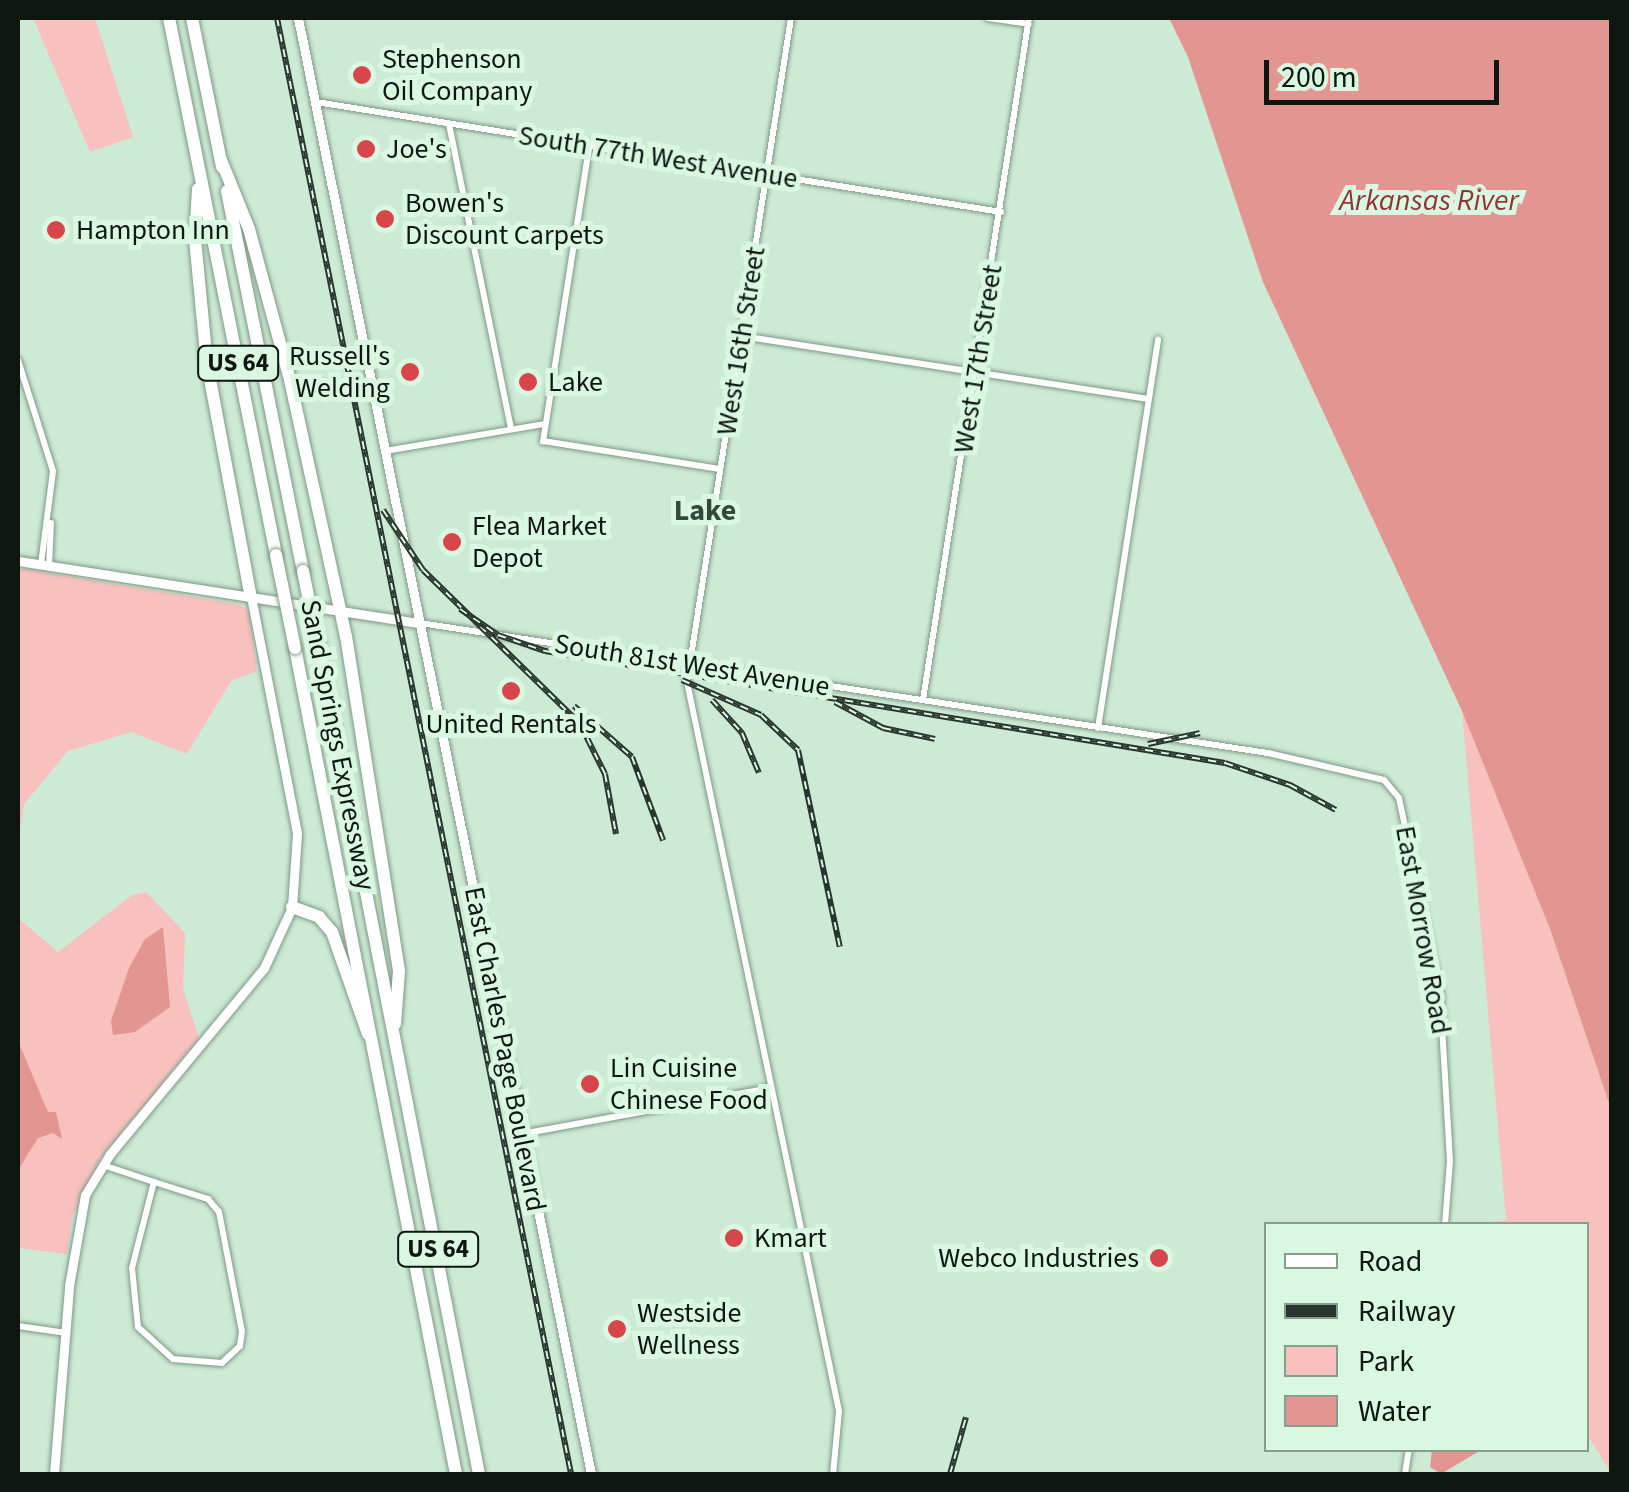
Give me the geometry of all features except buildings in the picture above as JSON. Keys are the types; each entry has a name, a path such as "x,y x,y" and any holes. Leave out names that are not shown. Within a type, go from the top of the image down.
{"highway":[{"name":"Sand Springs Expressway","path":"169,18 381,1066 456,1474"},
{"name":"Sand Springs Expressway","path":"192,18 394,1024 479,1474"},
{"path":"220,160 249,229 290,380 340,612 399,971 394,1024"},
{"path":"200,172 194,239 207,363 251,597"},
{"path":"292,907 319,917 332,932 381,1066"}],"main road":[{"name":"East Charles Page Boulevard","path":"298,18 591,1474"},
{"name":"South 81st West Avenue","path":"18,561 420,623"},
{"path":"54,1474 80,1212 102,1165 256,978 292,907 297,832 251,597"}],"street":[{"name":"West 16th Street","path":"791,18 687,682 770,1088 777,1095 839,1410 832,1474"},
{"path":"988,18 1029,21"},
{"name":"West 17th Street","path":"923,700 1029,21"},
{"name":"South 77th West Avenue","path":"314,102 1001,212"},
{"path":"450,124 511,428"},
{"path":"589,148 543,441 554,447 720,469"},
{"path":"741,336 1147,400"},
{"path":"1098,728 1158,340"},
{"path":"18,360 50,457 51,517 45,566"},
{"path":"384,451 544,424"},
{"name":"South 81st West Avenue","path":"420,623 1366,771"},
{"name":"East Morrow Road","path":"1366,771 1398,798 1436,974 1450,1162 1445,1222"},
{"path":"522,1134 770,1088"},
{"path":"102,1165 208,1199 219,1212 242,1331 240,1346 222,1363 173,1359 138,1327 132,1268 154,1182"},
{"path":"18,1326 66,1333"}],"green space":[{"path":"33,18 95,18 133,137 90,152"},
{"path":"18,568 241,605 249,611 257,671 231,681 187,754 131,732 68,751 24,804 18,843"},
{"path":"1462,711 1550,929 1611,1109 1611,1473 1589,1437 1589,1222 1490,1222 1506,1220"},
{"path":"146,892 185,933 183,989 199,1038 100,1159 72,1217 67,1254 18,1248 18,918 58,952 132,895"}],"water":[{"name":"Arkansas River","path":"1169,18 1611,18 1611,1109 1550,929 1462,711 1263,282 1188,57"},
{"path":"163,927 170,1007 135,1032 113,1035 111,1021 129,968 145,939"},
{"path":"18,1041 48,1112 56,1112 62,1139 53,1133 38,1138 18,1170"},
{"path":"1432,1452 1478,1452 1441,1474 1430,1467"}],"railway":[{"path":"277,18 571,1474"},
{"path":"383,510 423,570 580,724 605,774 616,834"},
{"path":"460,609 498,635 545,651 1225,763 1290,785 1336,810"},
{"path":"682,680 761,715 798,750 840,947"},
{"path":"712,700 742,733 759,773"},
{"path":"835,702 883,728 935,739"},
{"path":"574,706 632,757 663,840"},
{"path":"1148,744 1200,733"},
{"path":"950,1474 966,1417"}],"place":[{"name":"Stephenson Oil Company","path":"362,75"},
{"name":"Joe's","path":"366,149"},
{"name":"Bowen's Discount Carpets","path":"385,219"},
{"name":"Hampton Inn","path":"56,230"},
{"name":"Russell's Welding","path":"410,372"},
{"name":"Lake","path":"528,382"},
{"name":"Flea Market Depot","path":"452,542"},
{"name":"United Rentals","path":"511,691"},
{"name":"Lin Cuisine Chinese Food","path":"590,1084"},
{"name":"Kmart","path":"734,1238"},
{"name":"Webco Industries","path":"1159,1258"},
{"name":"Westside Wellness","path":"617,1329"}],"district":[{"name":"Lake","path":"705,511"}]}
